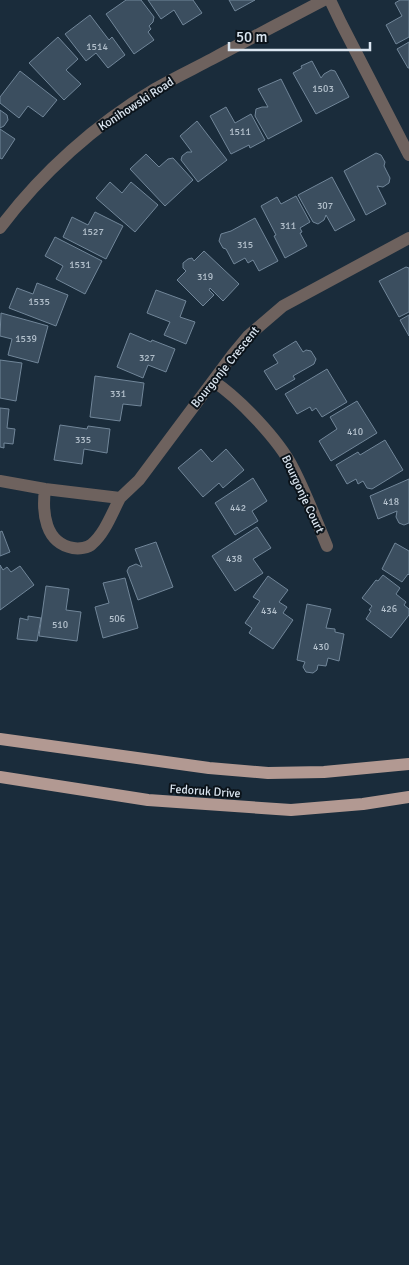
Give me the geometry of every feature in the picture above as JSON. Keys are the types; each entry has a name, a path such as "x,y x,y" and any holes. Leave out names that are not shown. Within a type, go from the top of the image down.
{"main road":[{"name":"Fedoruk Drive","path":"0,739 209,768 268,772 324,772 409,764"},
{"name":"Fedoruk Drive","path":"0,777 148,800 291,810 363,804 409,797"}],"street":[{"name":"Konihowski Road","path":"0,228 17,205 42,178 93,133 126,108 155,89 324,0"},
{"path":"330,0 409,155"},
{"name":"Bourgonje Crescent","path":"45,489 43,504 51,534 63,546 77,549 90,546 99,536 120,498 139,480 248,336 283,306 409,238"},
{"name":"Bourgonje Court","path":"213,381 227,390 282,448 294,468 327,546"},
{"path":"0,481 45,489 120,498"}],"building":[{"path":"126,0 141,0 154,17 153,22 149,26 151,29 148,32 154,40 134,54 106,14"},
{"path":"148,0 193,0 202,13 183,25 174,10 161,19"},
{"path":"229,0 255,0 235,11"},
{"path":"400,0 409,0 409,37 396,44 386,25 402,16 395,3"},
{"path":"90,15 109,40 112,37 125,55 108,68 96,53 86,61 65,34"},
{"path":"58,37 78,59 66,70 81,84 64,100 29,63"},
{"path":"409,42 409,68 408,68 397,49"},
{"path":"312,61 321,78 331,70 335,71 349,97 316,114 293,73 302,68 301,66"},
{"path":"20,71 57,100 43,117 28,106 19,118 0,103 0,97"},
{"path":"281,79 302,121 268,139 255,116 256,109 268,107 258,89"},
{"path":"226,107 235,123 251,114 265,140 250,148 249,145 231,154 210,116"},
{"path":"0,110 7,115 8,120 0,128"},
{"path":"197,121 227,160 198,182 181,160 182,156 187,152 192,152 180,136"},
{"path":"0,129 15,139 2,159 0,158"},
{"path":"376,153 381,155 385,162 384,166 390,178 389,183 383,187 377,186 386,204 366,215 344,171"},
{"path":"146,154 159,167 168,159 173,158 193,180 165,206 130,169"},
{"path":"332,177 355,220 335,231 326,215 324,220 318,224 313,222 298,195"},
{"path":"110,182 122,193 131,182 158,205 135,232 96,198"},
{"path":"296,196 310,222 300,228 302,232 300,233 307,246 285,258 261,206 277,197 281,204"},
{"path":"95,212 123,226 106,259 63,237 72,217 88,225"},
{"path":"255,218 278,261 259,271 253,260 248,263 245,258 234,264 219,241 221,234 231,231"},
{"path":"55,237 102,261 85,294 56,279 63,266 45,256"},
{"path":"204,251 239,284 223,301 210,288 209,290 214,295 203,306 177,280 186,271 183,268 183,263 192,258 194,261"},
{"path":"406,267 409,268 409,312 399,317 379,281"},
{"path":"37,283 68,295 56,326 9,308 17,288 33,294"},
{"path":"156,290 186,301 180,317 195,322 186,344 164,335 170,322 147,313"},
{"path":"1,313 48,326 38,363 8,355 12,339 0,336"},
{"path":"409,315 409,336 400,320"},
{"path":"130,333 175,349 166,372 148,365 143,378 117,367"},
{"path":"296,341 303,352 306,350 311,351 316,359 314,364 293,376 295,379 276,390 264,371 278,363 273,355"},
{"path":"0,360 22,363 16,401 0,398"},
{"path":"327,369 347,402 322,417 316,408 312,411 310,407 297,414 285,394"},
{"path":"95,376 144,383 141,406 123,404 120,421 90,417"},
{"path":"357,401 377,433 331,461 319,441 337,429 330,417"},
{"path":"0,408 9,409 7,428 15,429 13,444 4,443 4,448 0,447"},
{"path":"60,425 87,429 88,426 110,429 107,453 84,449 82,464 54,460"},
{"path":"385,440 403,470 372,489 367,488 363,481 358,484 356,479 347,484 336,465 358,452 360,455"},
{"path":"201,449 212,462 226,449 244,470 223,488 219,483 203,497 178,468"},
{"path":"253,478 267,501 252,511 258,521 235,535 215,503"},
{"path":"409,479 409,523 404,525 399,523 396,517 397,511 378,519 370,496"},
{"path":"257,527 271,548 253,559 263,573 235,591 212,556"},
{"path":"2,531 10,552 0,556 0,532"},
{"path":"156,542 173,587 138,600 127,571 129,567 136,564 142,567 135,549"},
{"path":"395,543 409,551 409,575 402,582 382,569"},
{"path":"0,565 3,570 7,567 11,572 20,566 34,585 0,610"},
{"path":"383,575 400,588 396,594 406,602 404,605 409,609 409,615 391,638 366,619 372,606 362,598 376,580 378,581"},
{"path":"268,576 288,590 279,602 287,607 283,613 293,620 273,649 249,633 252,628 245,623 260,601 253,597"},
{"path":"125,578 138,628 103,638 95,607 109,603 103,583"},
{"path":"46,586 69,589 66,610 81,612 77,641 39,636"},
{"path":"307,604 331,609 326,628 335,629 335,632 344,634 339,661 328,658 326,666 318,665 317,670 313,673 306,672 303,667 305,662 297,660"},
{"path":"28,616 41,618 37,641 17,639 20,618 28,620"}]}
